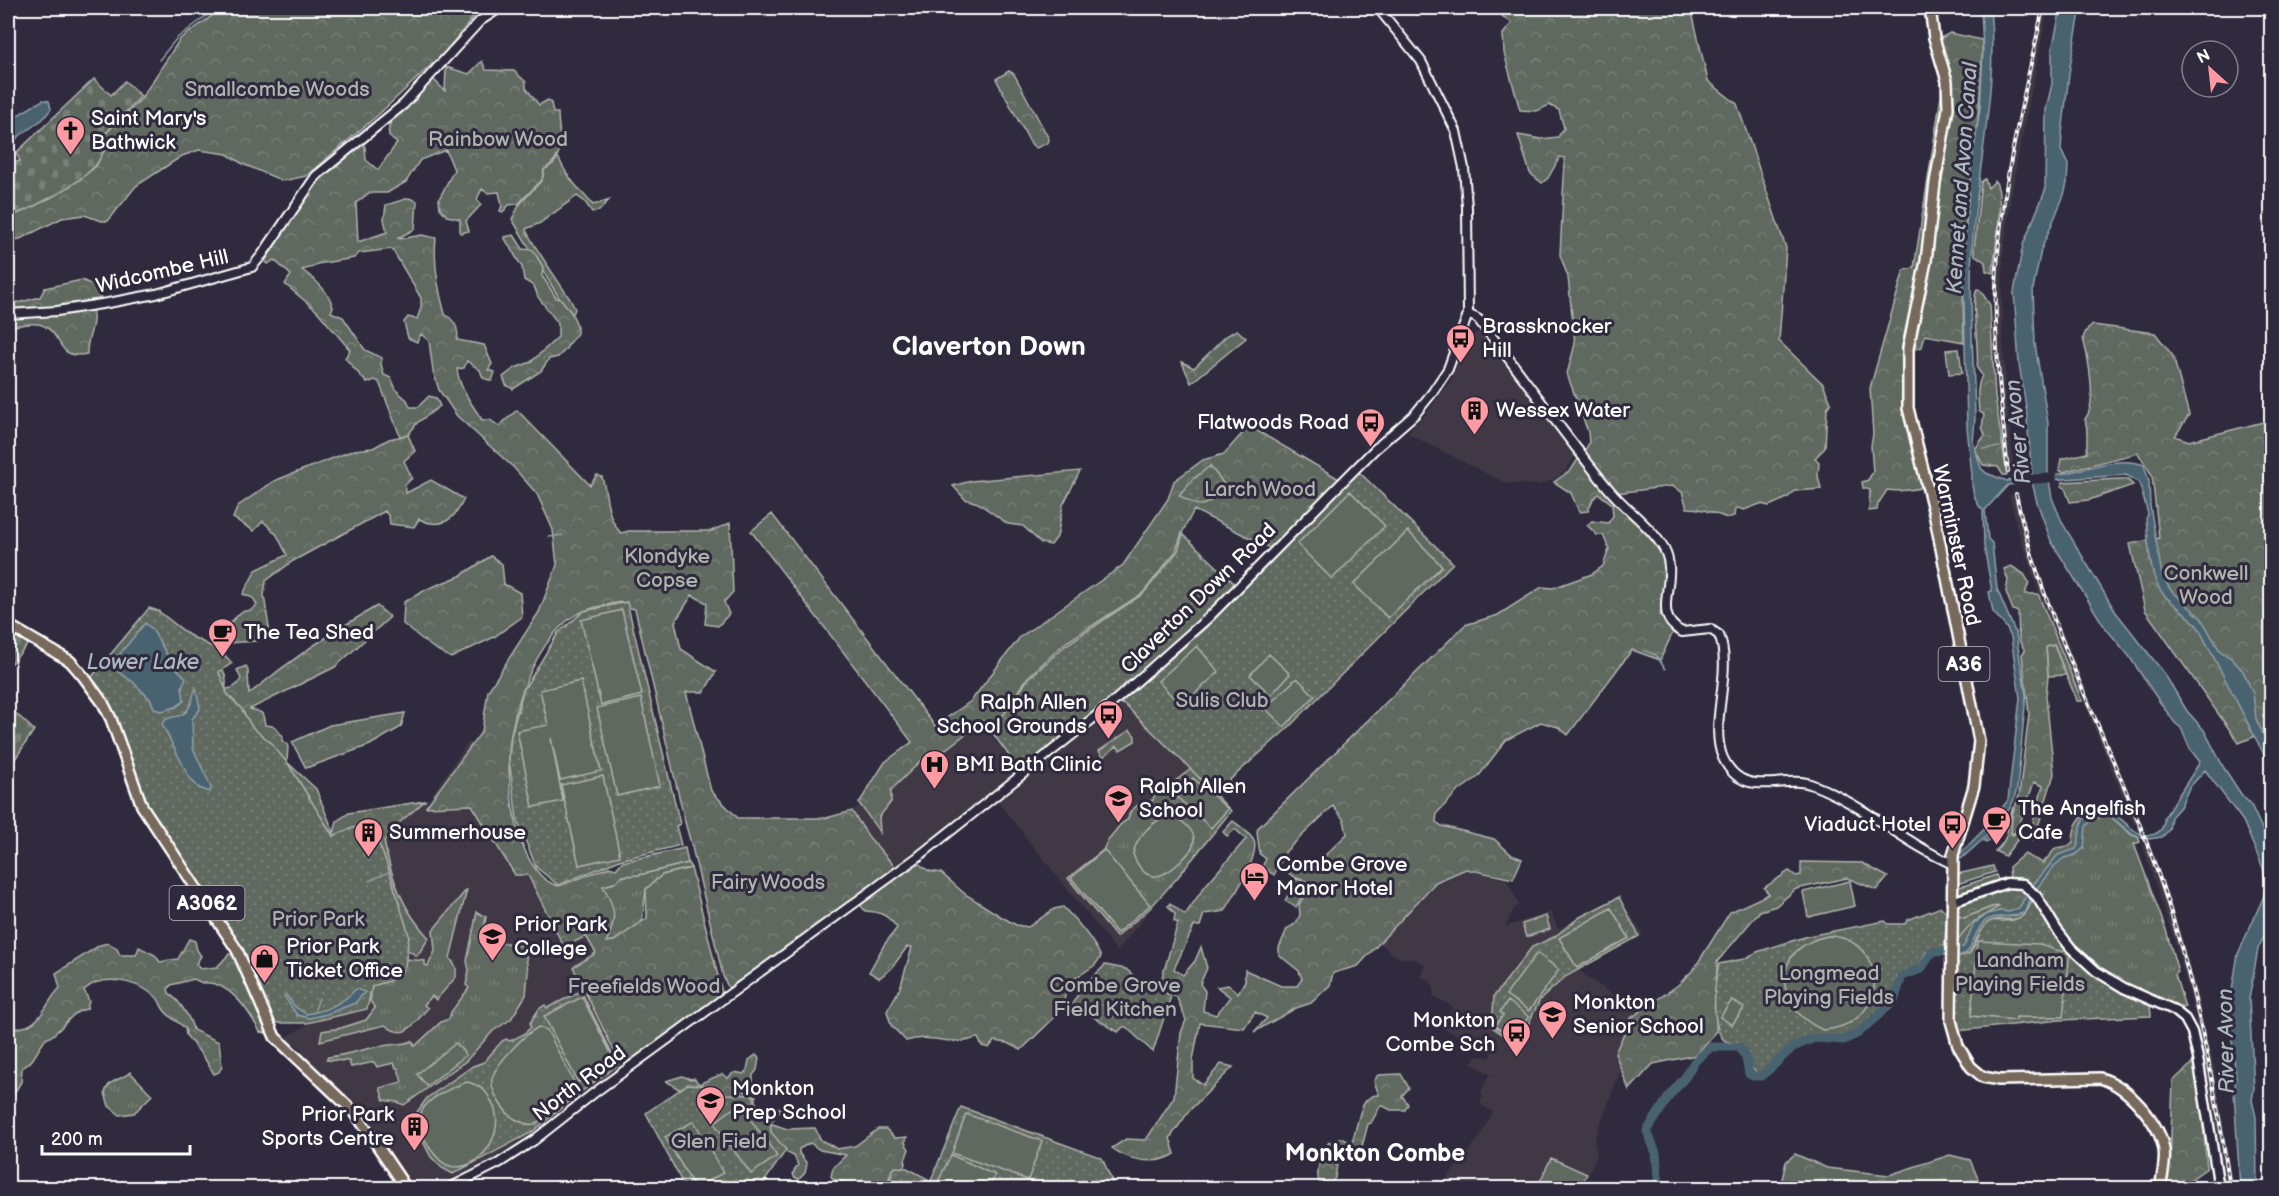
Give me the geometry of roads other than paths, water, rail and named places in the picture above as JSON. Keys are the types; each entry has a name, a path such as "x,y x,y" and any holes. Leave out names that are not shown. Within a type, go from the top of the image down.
{"main road":[{"name":"Warminster Road","path":"1930,8 1934,38 1947,81 1948,108 1935,183 1926,261 1908,348 1907,393 1911,423 1935,518 1979,741 1974,786 1951,860 1950,1012 1958,1046 1971,1067 1983,1077 1999,1080 2100,1078 2118,1085 2127,1092 2153,1123 2162,1140 2165,1157 2160,1188"},
{"name":"A3062","path":"8,625 70,662 103,703 111,719 142,806 237,950 275,1037 356,1114 406,1188"},
{"path":"1952,902 2016,882 2031,890 2066,942 2096,971 2124,988 2174,1010 2185,1019 2192,1032 2198,1058 2219,1188"}],"street":[{"name":"Widcombe Hill","path":"8,314 57,311 156,294 252,267 316,176 404,104 480,21 500,8"},
{"name":"Claverton Down Road","path":"725,998 919,856 1110,705 1201,624 1374,450 1415,414 1448,369 1468,314 1467,207 1464,168 1456,131 1420,61 1378,8"},
{"path":"1468,314 1478,319 1485,327 1611,493 1663,547 1669,560 1670,576 1665,613 1671,624 1682,632 1710,629 1719,635 1724,657 1719,738 1723,758 1734,773 1753,783 1803,782 1813,784 1863,811 1933,856 1951,860"},
{"name":"North Road","path":"449,1188 499,1163 532,1141 725,998"}],"water":[{"path":"1981,8 1990,8 1992,65 1972,259 1971,304 1975,419 1973,442 1981,468 1986,473 2007,481 2032,477 2026,407 2019,364 2014,292 2023,245 2045,191 2046,109 2052,84 2052,50 2061,8 2081,8 2070,66 2062,134 2061,150 2068,165 2067,183 2041,250 2033,289 2035,344 2048,423 2048,475 2108,463 2132,462 2144,465 2149,481 2150,506 2162,575 2170,589 2201,618 2220,651 2231,658 2243,671 2253,693 2256,719 2271,750 2271,768 2198,627 2163,594 2154,578 2146,519 2148,514 2139,482 2126,475 2049,480 2052,498 2063,524 2115,611 2164,673 2187,711 2204,730 2224,768 2251,805 2271,848 2271,922 2258,949 2249,999 2254,1089 2252,1100 2256,1117 2257,1188 2240,1188 2234,1091 2236,1078 2229,1013 2238,954 2263,898 2266,884 2263,868 2243,821 2205,770 2189,788 2180,807 2171,817 2169,830 2162,837 2149,839 2133,835 2109,815 2095,818 2086,826 2084,848 2054,866 2031,896 2025,912 2015,916 1988,919 1981,925 1965,954 1951,955 1951,950 1958,950 1964,946 1974,924 1988,914 1999,911 2009,912 2019,908 2032,886 2058,855 2076,849 2083,821 2092,812 2106,810 2118,816 2139,833 2149,835 2162,829 2164,818 2200,762 2190,749 2181,728 2159,701 2129,656 2104,626 2051,541 2032,482 2008,485 1985,510 1988,539 1992,543 1997,589 2016,634 2026,695 2017,789 2013,802 2000,825 1998,836 1986,843 1984,841 1991,836 1989,834 1961,859 1958,856 1992,821 2008,800 2020,698 2011,637 1993,612 1989,592 1992,591 1984,546 1983,510 1975,499 1973,490 1967,427 1963,259 1971,168 1980,109 1983,52"},
{"path":"43,100 49,101 51,109 43,119 18,137 8,150 8,121"},
{"name":"Lower Lake","path":"145,623 152,629 173,665 186,678 182,686 184,701 176,707 162,711 155,709 150,699 133,682 110,666"},
{"path":"196,688 200,709 192,719 193,748 211,787 210,792 199,788 189,777 162,724 166,719 186,712"},
{"path":"356,989 365,992 355,1003 309,1018 297,1015 284,996 286,995 295,1007 306,1014 334,1005"}],"waterway":[{"path":"159,60 177,38 217,8"},
{"name":"River Avon","path":"2015,445 2030,443"},
{"name":"River Avon","path":"1983,449 2000,447"},
{"path":"549,537 563,535"},
{"path":"1643,650 1656,655 1665,669"},
{"path":"369,881 389,872"},
{"path":"1659,1188 1656,1153 1647,1131 1694,1062 1711,1047 1739,1047 1746,1058 1749,1074 1762,1076 1793,1047 1814,1038 1844,1040 1857,1034 1894,1001 1902,976 1921,969 1932,952 1958,951"},
{"path":"315,1009 319,998"}],"railway":[{"path":"2008,472 1996,332 1998,251 2007,181 2043,8"},
{"path":"2016,494 2041,584 2075,672 2131,802 2176,930 2208,1058 2230,1188"}],"place":[{"name":"Saint Mary's Bathwick","path":"70,156"},
{"name":"Brassknocker Hill","path":"1461,364"},
{"name":"Wessex Water","path":"1475,436"},
{"name":"Flatwoods Road","path":"1370,448"},
{"name":"The Tea Shed","path":"223,658"},
{"name":"Ralph Allen School Grounds","path":"1108,740"},
{"name":"BMI Bath Clinic","path":"934,790"},
{"name":"Ralph Allen School","path":"1118,824"},
{"name":"The Angelfish Cafe","path":"1997,846"},
{"name":"Viaduct Hotel","path":"1952,850"},
{"name":"Summerhouse","path":"368,858"},
{"name":"Combe Grove Manor Hotel","path":"1255,902"},
{"name":"Prior Park College","path":"493,962"},
{"name":"Prior Park Ticket Office","path":"265,984"},
{"name":"Monkton Senior School","path":"1552,1040"},
{"name":"Monkton Combe Sch","path":"1516,1058"},
{"name":"Monkton Prep School","path":"711,1126"},
{"name":"Prior Park Sports Centre","path":"415,1152"}],"district":[{"name":"Claverton Down","path":"989,346"},
{"name":"Monkton Combe","path":"1375,1153"}],"park label":[{"name":"Smallcombe Woods","path":"277,89"},
{"name":"Rainbow Wood","path":"498,139"},
{"name":"Larch Wood","path":"1260,489"},
{"name":"Klondyke Copse","path":"667,568"},
{"name":"Conkwell Wood","path":"2206,585"},
{"name":"Sulis Club","path":"1222,700"},
{"name":"Fairy Woods","path":"768,882"},
{"name":"Prior Park","path":"318,919"},
{"name":"Landham Playing Fields","path":"2020,972"},
{"name":"Longmead Playing Fields","path":"1829,985"},
{"name":"Freefields Wood","path":"644,986"},
{"name":"Combe Grove Field Kitchen","path":"1115,997"},
{"name":"Glen Field","path":"719,1141"}],"water label":[{"name":"Kennet and Avon Canal","path":"1961,178"}]}
